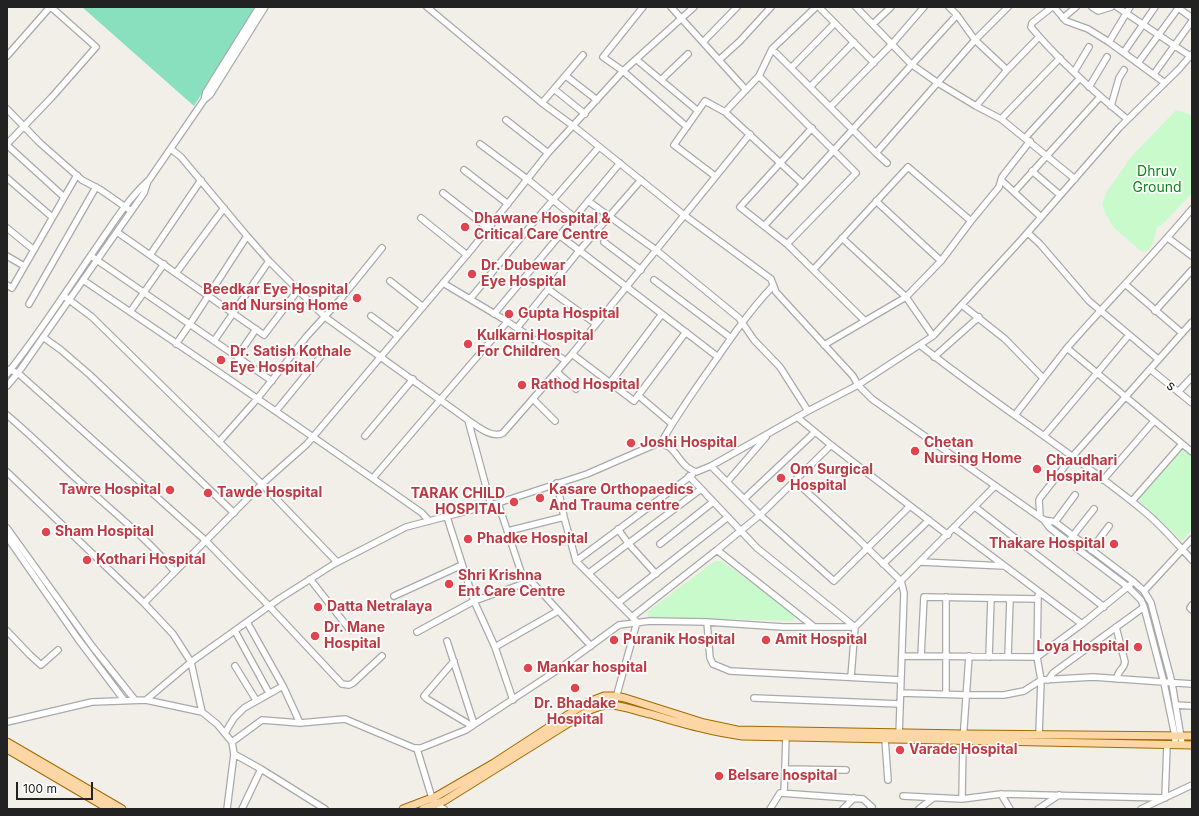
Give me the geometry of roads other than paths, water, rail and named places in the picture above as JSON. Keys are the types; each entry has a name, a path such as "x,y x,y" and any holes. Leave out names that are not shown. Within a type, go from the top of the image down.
{"main road":[{"path":"423,809 586,703 604,696 625,698 722,728 786,734 886,739 899,736"},
{"path":"403,809 434,801 444,801 588,711 603,705 614,705 722,734 742,736 786,734 964,737 1192,745"},
{"path":"964,737 1039,735 1192,736"},
{"path":"7,742 122,809"},
{"path":"7,749 109,809"}],"street":[{"path":"7,56 51,7 96,47 52,97 7,144 64,197"},
{"path":"204,100 206,92 259,7"},
{"path":"265,7 210,95 204,100 149,180 138,190 125,207 64,296 8,371 18,373 206,541 330,672 346,685 354,683 382,656"},
{"path":"427,7 542,103 574,126 684,215 771,279 776,292 853,376 858,385 872,399 1042,519 1050,528 1128,587 1141,600 1144,607 1178,736"},
{"path":"643,7 603,57 623,71 687,127"},
{"path":"670,7 746,90"},
{"path":"144,603 262,484 312,437 444,283 548,153 623,71 637,60 694,7"},
{"path":"703,42 737,7"},
{"path":"719,60 771,7"},
{"path":"725,112 760,76 772,49 816,7"},
{"path":"819,7 874,63"},
{"path":"856,7 912,64 938,83 1001,119 1074,179"},
{"path":"873,24 892,7"},
{"path":"830,107 892,44 924,7"},
{"path":"949,7 957,15 975,40 1007,70"},
{"path":"876,153 975,40 1008,7"},
{"path":"1127,119 1089,87 1039,37 1031,25 1053,7 1063,18 1069,22 1088,29 1109,42 1165,83"},
{"path":"1063,18 1076,7"},
{"path":"1092,7 1098,10 1108,8"},
{"path":"576,560 689,476 711,466 797,417 858,385 933,336 1028,233 1127,119 1179,69 1191,55 1174,46 1117,7"},
{"path":"1109,42 1130,7"},
{"path":"1124,52 1155,7"},
{"path":"1138,62 1178,7 1192,18"},
{"path":"764,226 957,15"},
{"path":"1154,74 1192,21"},
{"path":"791,68 835,23"},
{"path":"976,106 1007,70 1039,37"},
{"path":"810,87 854,42"},
{"path":"1074,72 1089,48"},
{"path":"772,49 887,163"},
{"path":"660,80 688,54"},
{"path":"542,103 583,55"},
{"path":"1089,87 1107,57"},
{"path":"1001,119 1060,58"},
{"path":"637,60 698,111"},
{"path":"1111,106 1119,78 1124,70"},
{"path":"566,76 597,100"},
{"path":"760,76 856,173 787,244"},
{"path":"824,345 906,297 941,261 999,187 1001,180 1027,140 1080,78"},
{"path":"554,89 585,114"},
{"path":"1014,192 1100,97"},
{"path":"715,176 674,145 705,102 725,112 803,184"},
{"path":"7,109 40,143 82,180 131,211"},
{"path":"506,120 548,153"},
{"path":"812,128 740,207 787,244 865,321"},
{"path":"171,149 181,157 269,261 325,317 468,420 493,435 498,436 503,433 557,372 750,134"},
{"path":"480,144 574,217"},
{"path":"470,299 599,147"},
{"path":"494,314 620,163"},
{"path":"814,269 908,167 971,221"},
{"path":"464,170 508,204"},
{"path":"1032,171 1060,195"},
{"path":"7,285 12,288 77,175"},
{"path":"7,178 52,217"},
{"path":"7,386 70,300 144,193 149,180"},
{"path":"150,255 201,180"},
{"path":"516,328 579,251 641,180"},
{"path":"1001,180 1041,217"},
{"path":"29,304 96,188"},
{"path":"443,193 488,228"},
{"path":"588,200 656,250 739,318 754,340 780,367 808,411"},
{"path":"876,201 941,261"},
{"path":"176,273 224,208"},
{"path":"1015,415 1067,348 1100,310 1168,238 1192,209"},
{"path":"421,218 467,255"},
{"path":"7,228 34,250"},
{"path":"117,232 264,335 298,290"},
{"path":"1028,233 1040,244 1089,301 1158,359"},
{"path":"559,235 718,357"},
{"path":"176,344 247,236"},
{"path":"842,238 906,297 933,336"},
{"path":"1168,238 1192,256"},
{"path":"604,242 641,270"},
{"path":"219,442 257,399 307,336 325,317 382,248"},
{"path":"7,256 24,266"},
{"path":"91,256 272,381"},
{"path":"214,341 269,261"},
{"path":"130,312 164,264"},
{"path":"1155,311 1192,270"},
{"path":"83,280 373,478 422,513 429,521"},
{"path":"654,280 731,338"},
{"path":"390,281 423,307"},
{"path":"444,283 508,322 566,361"},
{"path":"1126,284 1155,311 1182,333"},
{"path":"661,443 672,424 731,338 759,301 773,286"},
{"path":"548,289 596,324"},
{"path":"64,296 92,317 262,484 337,562"},
{"path":"962,305 1005,339 1043,378"},
{"path":"610,383 662,314"},
{"path":"371,316 398,336"},
{"path":"934,356 979,317"},
{"path":"373,478 508,322"},
{"path":"1042,519 1039,499 1072,457 1192,322"},
{"path":"237,357 256,329"},
{"path":"572,354 635,401 686,332"},
{"path":"1044,436 1129,335"},
{"path":"43,337 61,350 102,386 234,513"},
{"path":"920,345 1146,513 1192,560"},
{"path":"1067,348 1098,372 1192,452"},
{"path":"276,411 326,350"},
{"name":"s","path":"1150,369 1192,403"},
{"path":"557,372 576,389"},
{"path":"1178,392 1192,377"},
{"path":"365,436 413,379"},
{"path":"639,396 672,424"},
{"path":"533,399 556,421"},
{"path":"7,415 96,496 117,513 176,572"},
{"path":"797,417 948,535"},
{"path":"468,420 491,505"},
{"path":"1103,480 1154,421"},
{"path":"744,499 815,432"},
{"path":"727,482 768,434"},
{"path":"146,700 191,662 269,606 337,562 406,527 498,503 588,474 661,443 670,447 687,467 696,472"},
{"path":"1132,502 1182,444"},
{"path":"614,705 634,620 760,515 831,445"},
{"path":"711,466 760,515 834,581 910,506"},
{"path":"7,472 144,603 172,634 191,662 202,712"},
{"path":"689,476 757,548 855,627"},
{"path":"794,481 902,581 904,593 899,736"},
{"path":"557,483 564,517 576,560 634,620"},
{"path":"851,677 855,627 995,486"},
{"path":"589,573 701,489"},
{"path":"1055,522 1075,495"},
{"path":"660,544 713,502"},
{"path":"498,503 525,584"},
{"path":"975,507 1104,607"},
{"path":"1068,542 1094,509"},
{"path":"447,517 474,601 495,647 513,700"},
{"path":"508,531 564,517"},
{"path":"618,603 728,517"},
{"path":"1042,519 1055,522 1134,582 1144,591 1151,603 1172,683 1176,705 1178,736 1165,798"},
{"path":"884,564 929,520"},
{"path":"1091,550 1109,526"},
{"path":"7,528 78,639 124,700"},
{"path":"954,528 1082,624"},
{"path":"618,529 628,543 656,574"},
{"path":"7,537 135,700"},
{"path":"1144,591 1192,539"},
{"path":"717,550 813,626"},
{"path":"920,562 1004,566"},
{"path":"394,596 462,565"},
{"path":"310,579 350,630"},
{"path":"416,632 474,601 530,581 591,646"},
{"path":"902,656 1037,657 1104,607 1134,582"},
{"path":"1038,591 1037,657 1041,680 1039,735"},
{"path":"921,656 923,597 1038,600"},
{"path":"946,597 946,694"},
{"path":"989,657 991,598"},
{"path":"1008,657 1010,599"},
{"path":"1192,605 1190,608 1192,610"},
{"path":"1048,680 1053,673 1144,607"},
{"path":"495,647 558,610"},
{"path":"232,742 262,720 298,721 345,719 417,749 466,730 559,669 619,625 634,620 784,626 855,627"},
{"path":"247,622 283,686 298,721"},
{"path":"707,622 710,658 713,664 730,671 901,680"},
{"path":"1116,627 1125,662 1124,667 1118,673 1117,679"},
{"path":"235,631 269,693"},
{"path":"7,632 41,665 58,650"},
{"path":"447,641 473,725"},
{"path":"962,799 969,656"},
{"path":"454,661 424,696 473,725"},
{"path":"235,666 256,700"},
{"path":"900,693 1004,695 1024,691 1041,680 1093,677 1192,684"},
{"path":"225,734 234,718 242,710 256,700 283,686"},
{"path":"754,698 900,704"},
{"path":"7,722 92,702 124,700 146,700 202,712 211,718 232,742 234,754 227,809"},
{"path":"1176,705 1192,706"},
{"path":"784,793 786,734"},
{"path":"886,739 888,780"},
{"path":"417,749 434,801 444,809"},
{"path":"234,754 325,809"},
{"path":"242,809 261,769"},
{"path":"786,769 846,770"},
{"path":"1141,809 1192,785"},
{"path":"770,809 780,793 863,799 872,807 870,809"},
{"path":"903,796 962,799 1001,794 1165,798"},
{"path":"1001,794 1010,809"},
{"path":"1038,809 1059,795"},
{"path":"843,809 854,798"},
{"path":"919,809 933,798"}],"place":[{"name":"Dhawane Hospital & Critical Care Centre","path":"465,227"},
{"name":"Dr. Dubewar Eye Hospital","path":"472,274"},
{"name":"Beedkar Eye Hospital and Nursing Home","path":"357,298"},
{"name":"Gupta Hospital","path":"509,314"},
{"name":"Kulkarni Hospital For Children","path":"468,344"},
{"name":"Dr. Satish Kothale Eye Hospital","path":"221,360"},
{"name":"Rathod Hospital","path":"522,385"},
{"name":"Joshi Hospital","path":"631,443"},
{"name":"Chetan Nursing Home","path":"915,451"},
{"name":"Chaudhari Hospital","path":"1037,469"},
{"name":"Om Surgical Hospital","path":"781,478"},
{"name":"Tawre Hospital","path":"170,490"},
{"name":"Tawde Hospital","path":"208,493"},
{"name":"Kasare Orthopaedics And Trauma centre","path":"540,498"},
{"name":"TARAK CHILD HOSPITAL","path":"514,502"},
{"name":"Sham Hospital","path":"46,532"},
{"name":"Phadke Hospital","path":"468,539"},
{"name":"Thakare Hospital","path":"1114,544"},
{"name":"Kothari Hospital","path":"87,560"},
{"name":"Shri Krishna Ent Care Centre","path":"449,584"},
{"name":"Datta Netralaya","path":"318,607"},
{"name":"Dr. Mane Hospital","path":"315,636"},
{"name":"Puranik Hospital","path":"614,640"},
{"name":"Amit Hospital","path":"766,640"},
{"name":"Loya Hospital","path":"1138,647"},
{"name":"Mankar hospital","path":"528,668"},
{"name":"Dr. Bhadake Hospital","path":"575,688"},
{"name":"Varade Hospital","path":"900,750"},
{"name":"Belsare hospital","path":"719,776"}],"park label":[{"name":"Dhruv Ground","path":"1157,180"}]}
